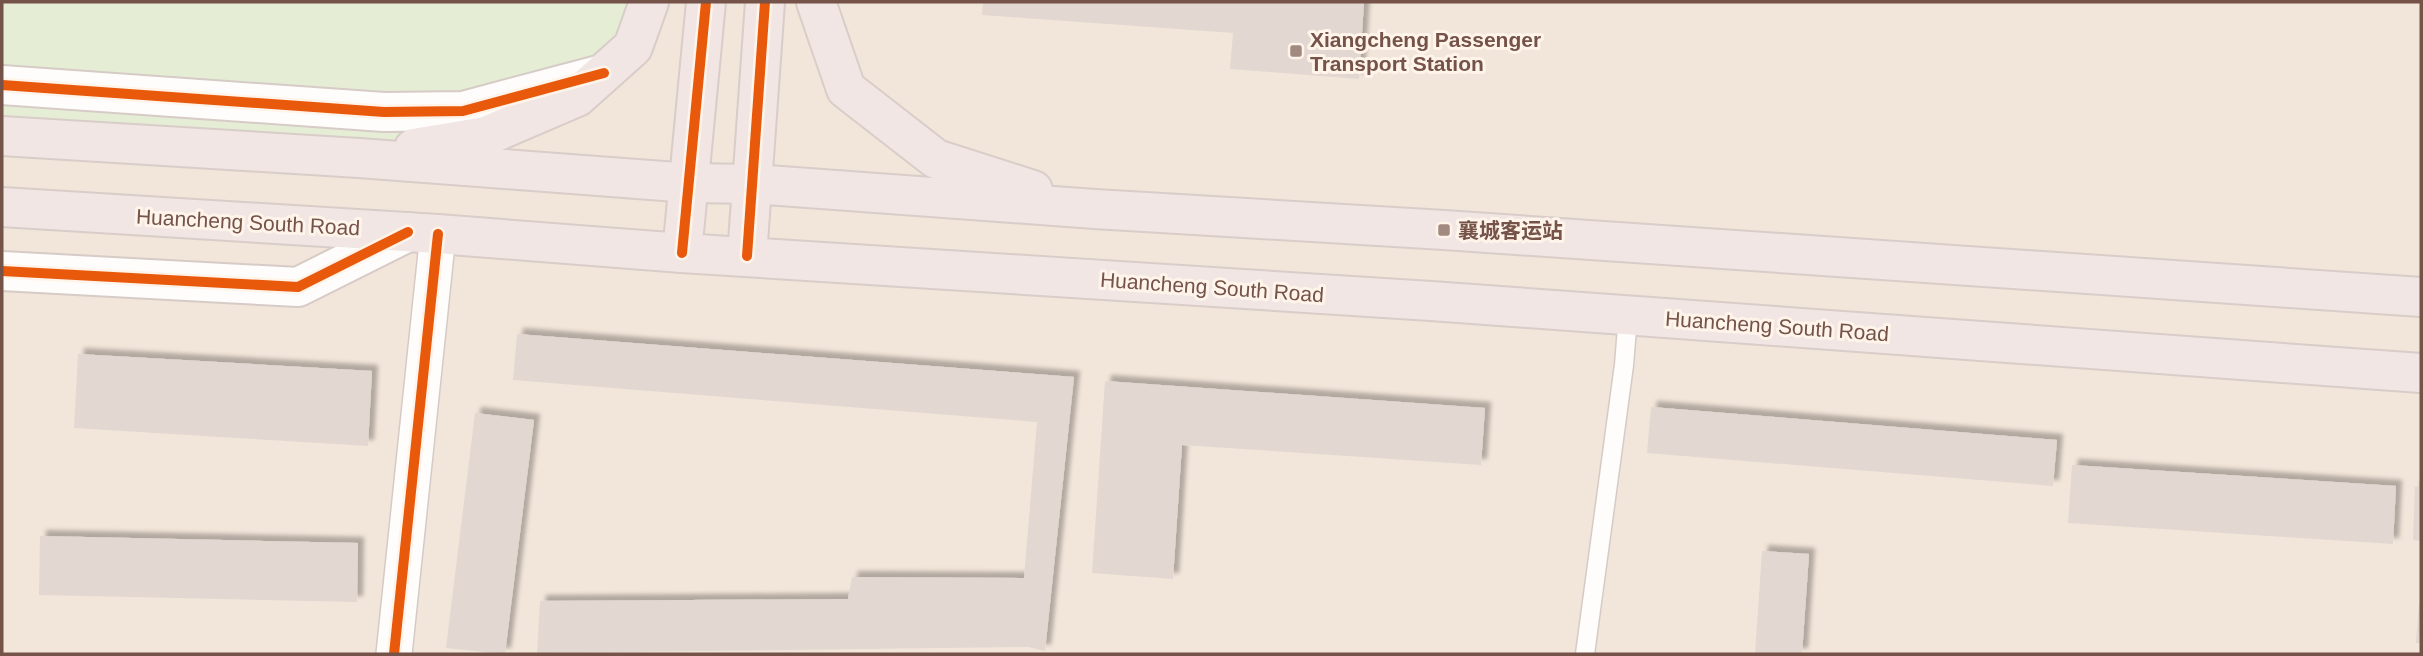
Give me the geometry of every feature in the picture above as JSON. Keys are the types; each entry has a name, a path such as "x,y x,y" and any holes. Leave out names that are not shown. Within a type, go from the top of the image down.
{"highway":[{"path":"359,158 486,136 577,97 633,47 649,2"},
{"path":"682,253 706,2"},
{"path":"747,256 765,2"},
{"path":"816,2 846,89 936,159 1095,209"},
{"path":"2,136 2421,297"},
{"name":"Huancheng South Road","path":"2,207 423,233 2421,373"}],"street":[{"path":"2,85 384,113 463,111 604,73"},
{"path":"2,271 298,287 423,233 394,654"}],"lane":[{"path":"1585,654 1628,316"}],"shaded area":[{"path":"2,2 2421,2 2421,654 2,654"}],"green space":[{"path":"2,2 649,2 633,47 359,158 2,136"}],"building":[{"name":"Xiangcheng Passenger Transport Station","path":"983,2 1364,2 1359,79 1230,69 1233,33 982,15"},
{"path":"517,334 1074,377 1045,651 1028,647 537,653 540,601 848,599 852,577 1024,578 1037,422 513,380"},
{"path":"78,354 372,371 368,446 74,428"},
{"path":"1105,381 1485,408 1481,465 1182,445 1173,579 1092,573"},
{"path":"1651,407 2057,440 2053,486 1647,453"},
{"path":"475,413 534,420 505,654 446,648"},
{"path":"2072,465 2396,486 2393,544 2068,523"},
{"path":"2415,487 2421,487 2421,541 2413,540"},
{"path":"40,536 358,543 357,602 39,595"},
{"path":"1762,551 1809,554 1802,654 1755,654"},
{"path":"2419,604 2421,643 2416,643"}],"cycle path":[{"path":"682,253 706,2"},
{"path":"747,256 765,2"},
{"path":"2,85 384,112 463,111 604,73"},
{"path":"2,271 298,287 408,232"},
{"path":"394,654 438,234"}],"place":[{"name":"Xiangcheng Passenger Transport Station","path":"1296,51"},
{"name":"襄城客运站","path":"1444,230"}]}
